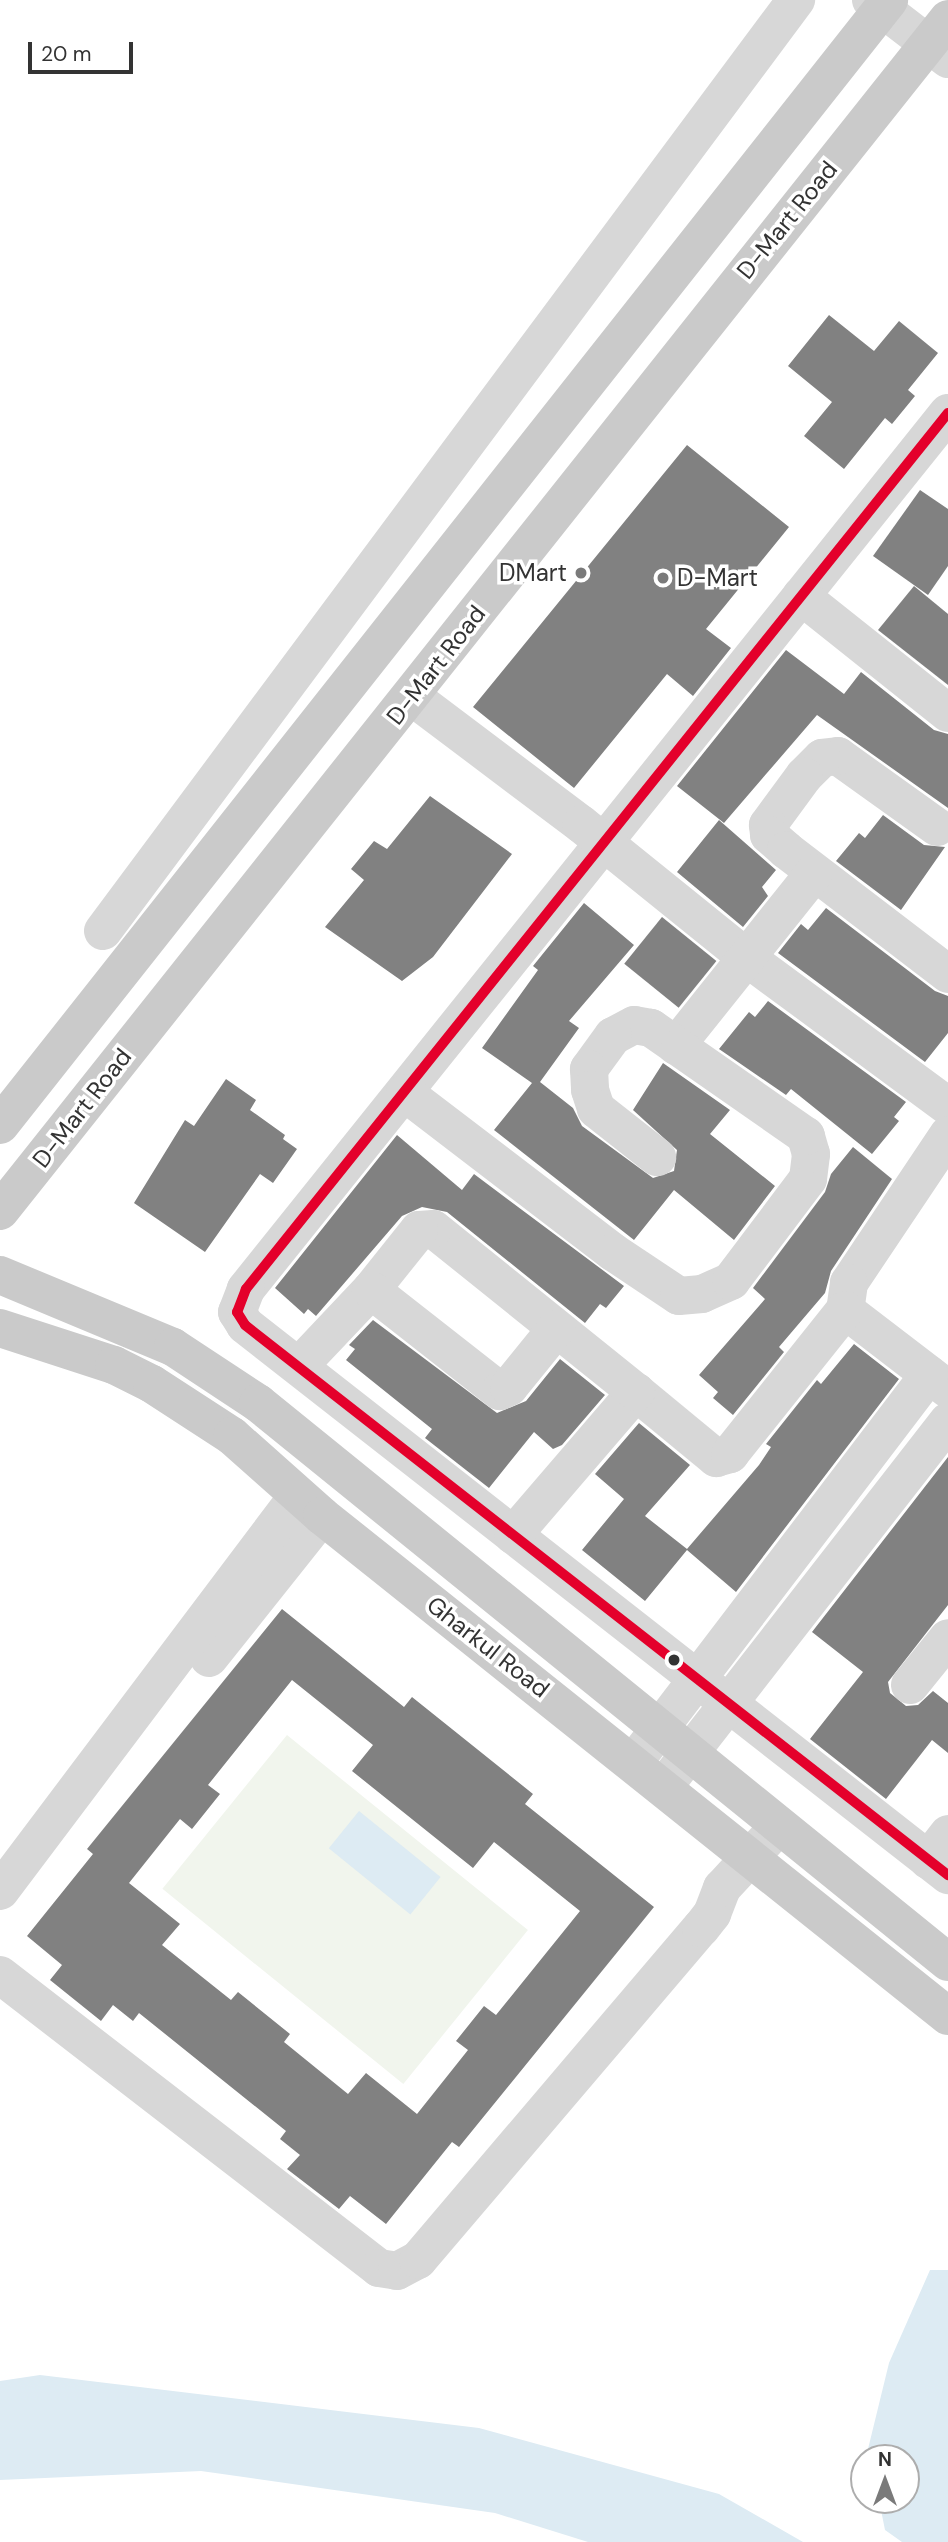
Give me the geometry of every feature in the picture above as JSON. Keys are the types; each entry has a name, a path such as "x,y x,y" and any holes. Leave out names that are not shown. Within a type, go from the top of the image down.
{"main road":[{"path":"0,1125 881,2"},
{"name":"D-Mart Road","path":"0,1211 411,696 942,40"},
{"name":"Gharkul Road","path":"0,1275 131,1326 216,1374 692,1753 948,1962"},
{"name":"Gharkul Road","path":"0,1328 114,1365 152,1384 232,1436 310,1506 665,1786 948,2016"}],"street":[{"path":"103,931 796,0"},
{"path":"881,2 942,40"},
{"path":"941,1856 729,1705 300,1365 239,1320 238,1303 948,413"},
{"path":"801,596 948,713"},
{"path":"411,696 604,842 747,958 948,1106"},
{"path":"936,827 863,771 838,756 822,758 768,825 769,835 814,873 948,974"},
{"path":"676,1046 814,873"},
{"path":"405,1093 612,1252 679,1296 702,1294 731,1281 808,1179 811,1154 806,1136 651,1028 634,1025 613,1036 589,1069 596,1109 657,1157"},
{"path":"300,1365 371,1290 419,1230 433,1229 716,1458 730,1454 845,1310 849,1283 948,1135"},
{"path":"371,1290 500,1391 509,1387 556,1329"},
{"path":"634,1762 938,1382 845,1310"},
{"path":"513,1535 636,1392"},
{"path":"665,1786 948,1421"},
{"path":"0,1891 310,1506"},
{"path":"209,1658 265,1560"},
{"path":"910,1685 948,1638"},
{"path":"618,2000 691,1921 712,1914 722,1888 779,1826"},
{"path":"0,1975 379,2268 397,2271 418,2260 691,1921"}],"shaded area":[{"path":"287,1735 528,1930 403,2084 162,1889"},
{"path":"359,1811 441,1877 410,1914 329,1848"},
{"path":"930,2270 948,2270 948,2542 902,2542 885,2530 882,2514 920,2514 920,2444 869,2444 889,2363"},
{"path":"40,2375 479,2428 719,2494 803,2542 588,2542 495,2513 201,2471 0,2480 0,2381"}],"building":[{"path":"829,315 874,351 899,321 938,353 908,390 915,396 892,424 885,418 844,469 804,436 832,402 788,366"},
{"name":"D-Mart","path":"687,445 789,527 706,629 731,648 693,696 667,674 574,788 473,707"},
{"path":"920,490 948,509 948,566 928,595 873,556"},
{"path":"914,586 948,614 948,685 878,630"},
{"path":"786,650 844,694 861,672 934,730 948,734 948,808 817,715 724,823 677,786"},
{"path":"430,796 512,854 433,957 402,981 325,927 364,880 351,869 374,841 387,849"},
{"path":"883,815 924,845 945,847 901,910 836,861 859,833 865,838"},
{"path":"719,820 776,870 762,887 768,896 743,927 677,872"},
{"path":"584,903 634,945 569,1021 579,1028 540,1082 573,1108 582,1126 653,1178 674,1171 677,1150 633,1110 663,1063 730,1110 710,1134 775,1186 734,1240 674,1190 634,1240 494,1130 532,1083 482,1048 538,970 533,966"},
{"path":"826,908 935,991 948,996 948,1033 925,1062 778,953 801,924 808,930"},
{"path":"662,917 716,961 679,1008 624,964"},
{"path":"768,1001 906,1102 894,1117 899,1121 872,1154 791,1089 786,1095 719,1049 749,1012 755,1017"},
{"path":"226,1079 256,1100 250,1110 285,1135 283,1139 297,1149 273,1183 260,1174 205,1252 134,1203 185,1120 194,1126"},
{"path":"397,1135 462,1190 474,1174 624,1286 606,1308 600,1304 585,1323 447,1212 422,1207 402,1216 316,1316 308,1309 304,1314 275,1288"},
{"path":"853,1147 892,1179 831,1271 825,1293 779,1347 784,1352 733,1415 713,1398 718,1392 699,1375 765,1299 753,1288 825,1192 831,1174"},
{"path":"373,1320 497,1413 526,1401 560,1359 605,1395 562,1445 553,1449 534,1432 489,1488 425,1438 432,1429 346,1360 355,1349 349,1345"},
{"path":"854,1344 899,1379 736,1592 687,1550 645,1601 582,1550 624,1499 595,1474 639,1423 690,1465 645,1516 687,1549 759,1465 771,1447 766,1444 817,1380 821,1384"},
{"path":"948,1457 948,1605 888,1682 890,1693 906,1706 918,1705 933,1691 948,1703 948,1753 932,1740 886,1799 810,1739 863,1672 812,1632"},
{"path":"282,1609 404,1707 412,1697 533,1794 525,1804 654,1907 459,2147 452,2142 386,2224 350,2196 339,2209 287,2169 300,2155 280,2139 286,2131 139,2013 133,2021 113,2005 101,2021 50,1980 62,1965 27,1936 93,1854 87,1849","holes":["292,1680 373,1745 352,1771 473,1868 494,1842 580,1911 496,2015 484,2006 456,2041 468,2050 417,2114 366,2073 348,2094 284,2042 290,2034 238,1992 231,2000 162,1945 180,1924 129,1883 180,1819 192,1829 220,1794 208,1785"]}],"transit line":[{"path":"948,413 246,1289 237,1312 245,1325 948,1875"}],"place":[{"name":"DMart","path":"581,573"},
{"name":"D-Mart","path":"663,578"}]}
